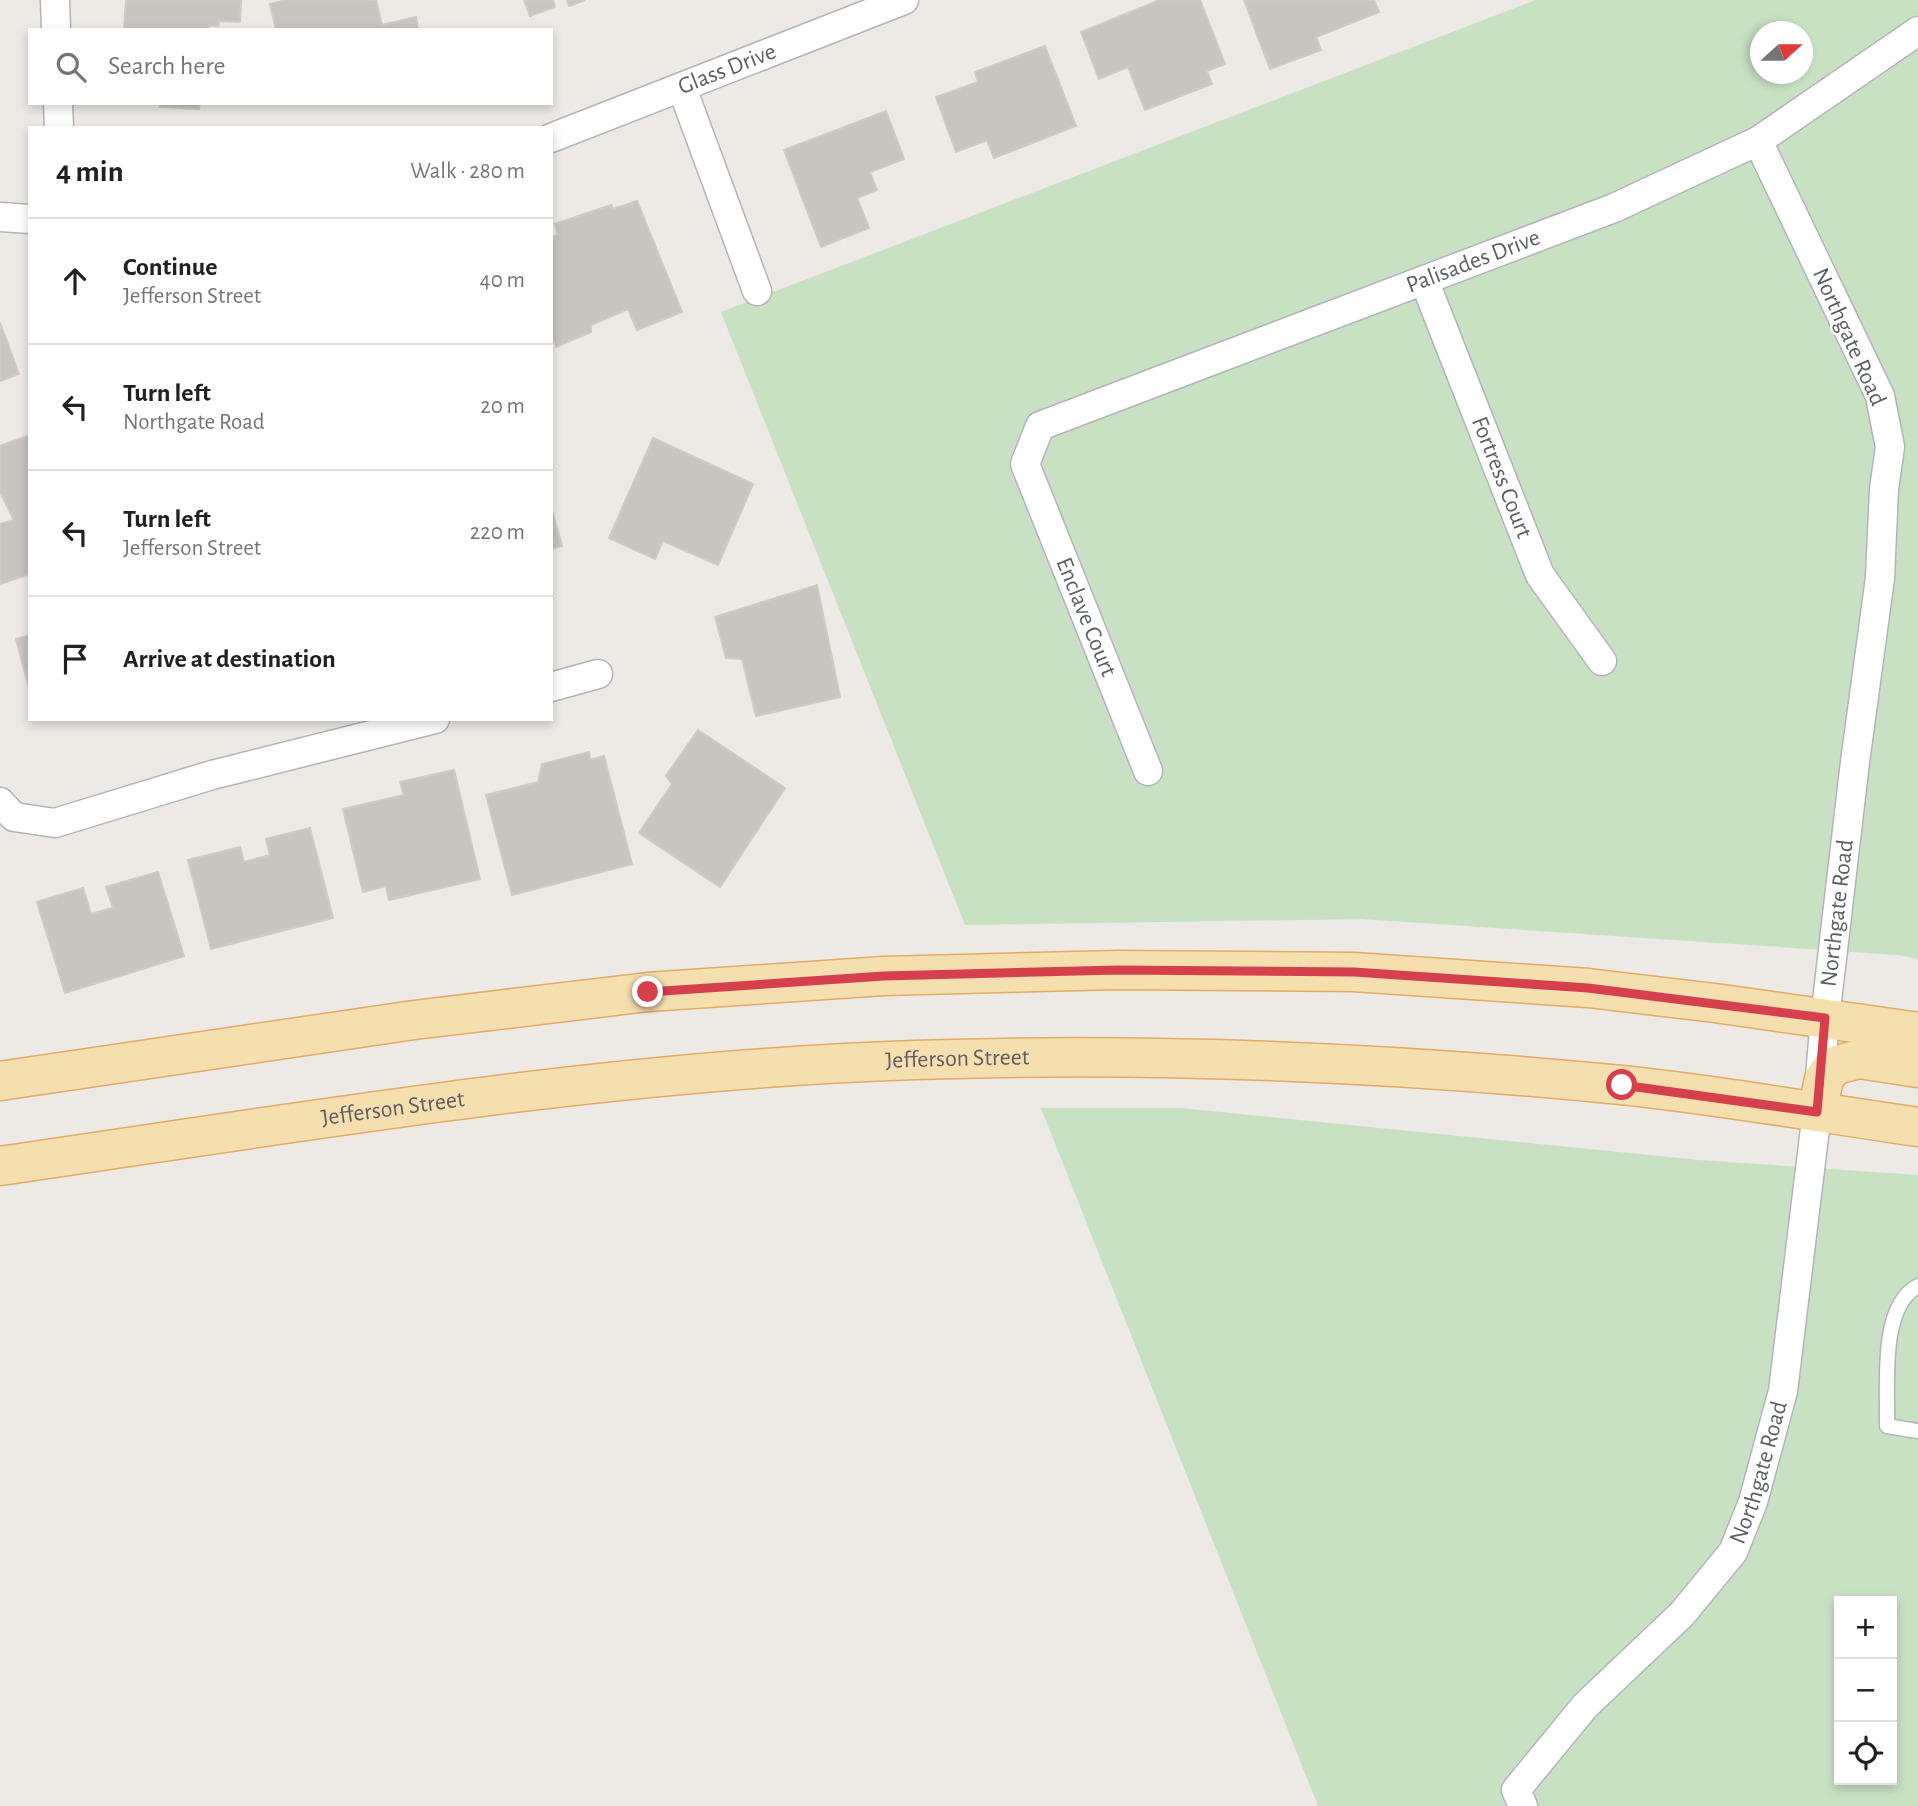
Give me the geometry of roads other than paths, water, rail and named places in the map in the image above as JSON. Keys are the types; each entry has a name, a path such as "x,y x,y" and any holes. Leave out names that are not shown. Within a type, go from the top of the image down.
{"main road":[{"path":"0,1081 414,1020 634,993 884,976 1118,970 1354,972 1588,988 1918,1031"},
{"name":"Jefferson Street","path":"0,1166 437,1103 674,1075 911,1060 1147,1056 1386,1066 1622,1085 1918,1127"},
{"path":"1817,1112 1824,1079 1833,1066 1859,1059 1918,1068"}],"street":[{"path":"55,0 56,28"},
{"name":"Glass Drive","path":"553,137 904,0"},
{"name":"Palisades Drive","path":"1025,464 1040,426 1614,208 1758,141 1918,30"},
{"path":"682,88 757,291"},
{"path":"58,105 59,126"},
{"name":"Northgate Road","path":"1519,1798 1585,1706 1682,1614 1733,1552 1753,1502 1783,1391 1855,762 1880,578 1884,489 1890,447 1880,396 1758,141"},
{"path":"0,217 28,219"},
{"name":"Fortress Court","path":"1424,280 1540,575 1602,662"},
{"name":"Enclave Court","path":"1025,464 1148,771"},
{"path":"553,686 598,674"},
{"path":"7,809 55,824 212,775 427,721"}],"lane":[{"path":"1918,1286 1907,1292 1897,1308 1889,1336 1887,1426 1918,1431"}]}
